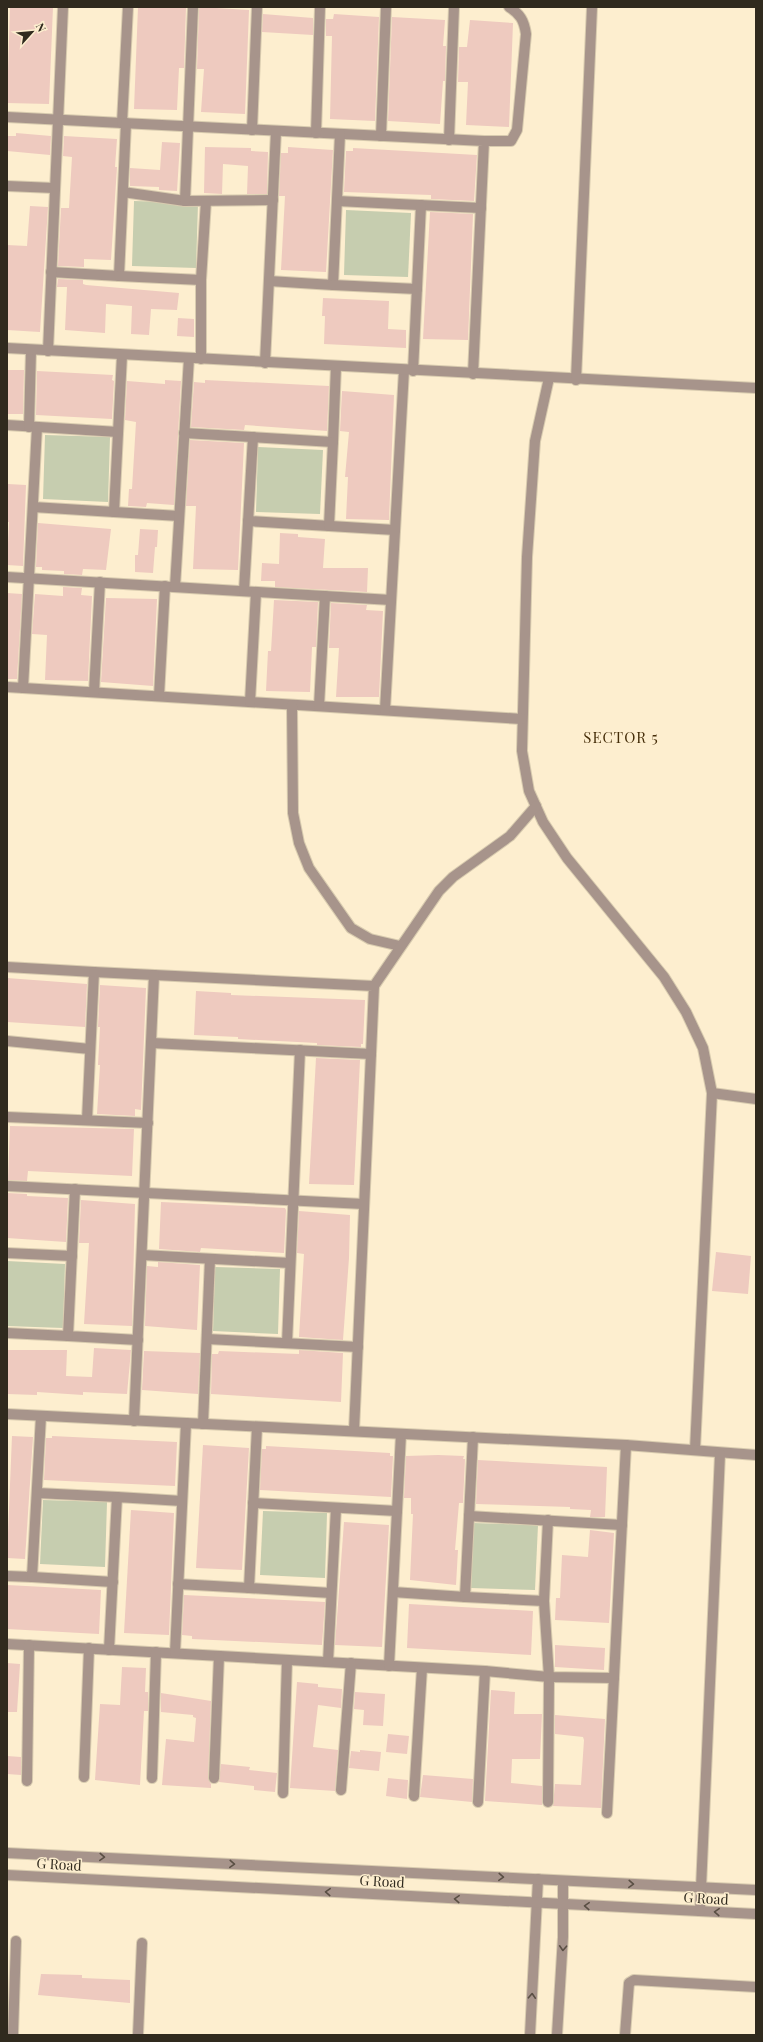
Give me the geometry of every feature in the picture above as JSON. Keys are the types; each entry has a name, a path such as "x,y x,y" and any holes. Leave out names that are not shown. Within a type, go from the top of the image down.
{"street":[{"path":"48,351 63,7"},
{"path":"119,276 128,7"},
{"path":"185,201 193,7"},
{"path":"252,130 257,7"},
{"path":"316,133 320,7"},
{"path":"381,136 386,7"},
{"path":"449,140 454,7"},
{"path":"7,117 449,140 511,141 517,130 526,34 524,23 520,14 509,7"},
{"path":"576,380 592,7"},
{"path":"265,363 276,131"},
{"path":"333,285 340,134"},
{"path":"473,374 484,141"},
{"path":"7,186 54,188"},
{"path":"123,192 185,201 273,200"},
{"path":"201,359 201,280 206,201"},
{"path":"337,201 481,208"},
{"path":"385,710 395,530 417,289 421,205"},
{"path":"51,272 201,280"},
{"path":"269,281 417,289"},
{"path":"7,348 576,380 756,388"},
{"path":"23,688 33,507 31,350"},
{"path":"114,512 122,355"},
{"path":"159,696 179,516 189,358"},
{"path":"329,526 334,442 336,366"},
{"path":"549,378 535,441 527,557 522,751 529,791 543,822 566,858 664,977 686,1012 703,1048 712,1093 695,1450"},
{"path":"7,425 118,432"},
{"path":"184,433 334,442"},
{"path":"244,591 253,437"},
{"path":"33,507 179,516"},
{"path":"248,521 395,530"},
{"path":"7,577 392,600"},
{"path":"94,692 100,582"},
{"path":"250,702 256,592"},
{"path":"319,706 325,596"},
{"path":"7,687 522,719"},
{"path":"292,704 293,813 299,843 309,868 352,928 370,939 400,946"},
{"path":"354,1431 374,986 439,891 453,877 510,836 536,806"},
{"path":"7,967 374,986"},
{"path":"86,1120 94,972"},
{"path":"134,1421 154,975"},
{"path":"7,1041 90,1049"},
{"path":"152,1043 371,1054"},
{"path":"287,1343 300,1050"},
{"path":"712,1093 756,1099"},
{"path":"7,1117 148,1123"},
{"path":"7,1186 364,1204"},
{"path":"68,1336 75,1189"},
{"path":"7,1253 72,1256"},
{"path":"142,1255 290,1263"},
{"path":"203,1424 210,1259"},
{"path":"7,1333 138,1340"},
{"path":"207,1339 358,1347"},
{"path":"7,1414 626,1445 695,1450 720,1454 756,1455"},
{"path":"32,1577 41,1416"},
{"path":"175,1654 186,1423"},
{"path":"249,1588 257,1427"},
{"path":"389,1666 401,1434"},
{"path":"465,1597 473,1438"},
{"path":"607,1813 626,1445"},
{"path":"700,1912 720,1454"},
{"path":"37,1493 182,1501"},
{"path":"109,1650 117,1498"},
{"path":"253,1503 397,1511"},
{"path":"328,1662 336,1508"},
{"path":"469,1516 622,1525"},
{"path":"548,1520 544,1601 549,1677 548,1802"},
{"path":"7,1576 113,1582"},
{"path":"178,1584 331,1593"},
{"path":"393,1592 544,1601"},
{"path":"7,1644 485,1671 549,1677 614,1678"},
{"path":"27,1781 29,1645"},
{"path":"84,1777 88,1648"},
{"path":"152,1778 156,1652"},
{"path":"214,1778 219,1656"},
{"path":"284,1793 288,1660"},
{"path":"341,1790 351,1663"},
{"path":"414,1796 422,1668"},
{"path":"478,1802 485,1671"},
{"name":"G Road","path":"7,1852 756,1890"},
{"name":"G Road","path":"7,1875 756,1914"},
{"path":"530,2035 538,1879"},
{"path":"558,2035 564,1880"},
{"path":"13,2035 16,1941"},
{"path":"138,2035 142,1943"},
{"path":"625,2035 629,1983 634,1980 756,1987"}],"green space":[{"path":"134,201 198,203 196,268 132,266"},
{"path":"346,210 411,213 408,277 344,275"},
{"path":"45,435 110,437 108,502 43,499"},
{"path":"258,447 323,450 320,514 256,512"},
{"path":"7,1261 65,1264 63,1328 7,1326"},
{"path":"215,1267 280,1269 278,1334 213,1331"},
{"path":"43,1500 107,1502 105,1567 40,1564"},
{"path":"263,1511 327,1513 325,1578 260,1575"},
{"path":"473,1523 538,1525 535,1590 471,1588"}],"building":[{"path":"10,7 53,7 49,104 7,103"},
{"path":"138,7 186,7 184,68 179,68 177,110 134,109"},
{"path":"199,7 249,10 245,114 201,112 204,69 197,69"},
{"path":"263,14 313,18 313,35 262,32"},
{"path":"334,14 379,17 375,121 330,119 332,36 326,36 326,19 333,19"},
{"path":"392,17 445,20 443,46 446,46 445,81 443,81 440,124 388,121"},
{"path":"470,20 513,23 509,127 466,125 468,82 458,82 459,47 467,47"},
{"path":"16,133 51,136 50,155 7,151 7,136 16,136"},
{"path":"64,136 117,139 115,167 117,167 111,260 84,259 84,267 58,266 61,208 69,208 72,157 63,156"},
{"path":"162,142 180,143 177,191 159,190 159,187 130,186 130,168 160,170"},
{"path":"205,147 251,148 251,151 268,152 267,194 247,194 248,166 223,164 222,194 204,193"},
{"path":"288,147 333,150 326,272 281,270 285,196 279,196 281,153 288,153"},
{"path":"353,148 477,155 474,201 431,199 431,195 344,192 346,151 353,151"},
{"path":"30,206 48,207 40,332 7,330 7,245 27,246"},
{"path":"430,212 473,214 468,340 423,339"},
{"path":"58,279 83,280 83,284 86,285 179,293 177,310 151,309 149,335 131,334 132,306 106,304 105,333 65,330 67,287 57,287"},
{"path":"323,298 389,301 388,329 406,330 406,348 324,344 325,316 322,316"},
{"path":"178,318 194,319 194,337 177,336"},
{"path":"7,370 24,370 23,414 7,414"},
{"path":"37,371 113,375 112,419 36,415"},
{"path":"165,380 181,381 174,505 147,503 146,507 128,506 129,489 132,489 136,422 125,420 127,381 165,384"},
{"path":"205,380 329,386 327,431 245,425 244,430 191,427 194,382 205,383"},
{"path":"342,391 394,395 389,520 346,519 348,477 345,477 349,432 340,431"},
{"path":"190,440 244,443 238,570 193,569 196,506 186,506"},
{"path":"8,484 26,485 23,566 7,565 9,522 7,522"},
{"path":"38,523 111,529 106,570 83,569 82,575 64,574 64,571 42,570 42,567 36,567"},
{"path":"140,529 158,530 153,573 135,572 135,555 138,555"},
{"path":"280,533 298,534 298,537 325,539 323,568 368,568 367,592 275,587 275,581 261,581 262,563 279,564"},
{"path":"63,587 82,588 81,595 92,596 88,681 45,680 47,635 32,634 35,594 63,596"},
{"path":"7,593 22,594 17,679 7,679"},
{"path":"106,598 157,599 153,686 101,682"},
{"path":"274,600 318,602 316,647 312,647 310,692 266,691 268,651 271,651"},
{"path":"331,603 367,605 366,610 383,611 379,697 336,697 339,648 329,648"},
{"path":"7,978 87,984 85,1027 7,1022"},
{"path":"100,985 146,988 141,1110 135,1109 135,1116 97,1114 100,1065 98,1065 100,1027 98,1027"},
{"path":"196,991 231,993 231,995 365,1000 363,1044 361,1044 361,1047 317,1045 317,1043 194,1035"},
{"path":"316,1058 360,1060 354,1185 309,1184"},
{"path":"10,1126 134,1129 132,1176 28,1171 27,1181 8,1180"},
{"path":"7,1193 27,1194 27,1196 68,1198 66,1242 7,1238"},
{"path":"81,1200 135,1204 132,1326 84,1324 89,1243 79,1243"},
{"path":"161,1202 285,1208 284,1253 201,1248 200,1252 159,1249"},
{"path":"299,1211 350,1215 349,1258 343,1340 299,1337 304,1254 297,1253"},
{"path":"716,1252 751,1256 748,1294 712,1291"},
{"path":"158,1262 200,1265 197,1330 145,1326 147,1266 158,1267"},
{"path":"94,1348 131,1350 127,1394 83,1392 83,1395 37,1392 37,1395 7,1394 7,1350 67,1350 66,1376 92,1377"},
{"path":"299,1350 343,1353 341,1402 211,1394 212,1354 218,1354 219,1351 299,1354"},
{"path":"144,1351 200,1353 198,1394 142,1390"},
{"path":"12,1436 33,1437 25,1559 7,1558"},
{"path":"52,1436 177,1442 175,1486 44,1480 46,1438 52,1438"},
{"path":"203,1445 249,1448 242,1570 196,1568"},
{"path":"266,1446 390,1453 390,1456 393,1456 391,1497 260,1490 262,1449 266,1449"},
{"path":"406,1456 464,1456 463,1459 465,1459 463,1503 459,1503 455,1550 458,1550 456,1585 410,1580 413,1514 411,1514 411,1498 404,1498"},
{"path":"478,1460 607,1467 605,1517 590,1517 591,1510 570,1509 570,1507 476,1504"},
{"path":"131,1510 174,1513 169,1635 124,1633"},
{"path":"344,1522 389,1525 382,1647 335,1645"},
{"path":"590,1530 614,1533 609,1623 555,1620 556,1598 560,1598 562,1555 588,1557"},
{"path":"7,1585 101,1590 99,1634 7,1629"},
{"path":"184,1595 325,1602 322,1645 192,1639 192,1636 182,1635"},
{"path":"409,1604 533,1611 531,1655 407,1648"},
{"path":"555,1645 605,1648 604,1670 555,1667"},
{"path":"7,1663 20,1664 17,1712 7,1712"},
{"path":"122,1667 146,1668 145,1692 148,1692 148,1711 144,1711 140,1785 95,1780 100,1704 120,1705"},
{"path":"297,1682 318,1684 318,1687 342,1689 341,1708 318,1705 313,1747 338,1750 335,1791 290,1788"},
{"path":"491,1690 515,1692 514,1714 542,1714 540,1759 512,1759 511,1783 542,1786 542,1805 485,1801"},
{"path":"355,1692 385,1694 383,1726 363,1725 364,1710 354,1709"},
{"path":"161,1693 211,1701 208,1778 211,1788 162,1785 166,1739 194,1742 196,1718 193,1717 193,1715 161,1712"},
{"path":"555,1715 605,1719 601,1808 553,1806 555,1784 581,1785 584,1740 583,1737 555,1734"},
{"path":"388,1734 409,1736 407,1754 386,1752"},
{"path":"360,1750 381,1752 379,1771 349,1768 351,1751 360,1752"},
{"path":"7,1756 21,1757 21,1775 7,1774"},
{"path":"221,1764 250,1767 249,1770 277,1773 275,1792 254,1790 254,1786 219,1782"},
{"path":"423,1775 473,1779 472,1802 420,1797"},
{"path":"388,1778 408,1780 407,1799 386,1796"},
{"path":"41,1974 82,1975 82,1978 130,1980 130,2003 38,1995"}],"district":[{"name":"SECTOR 5","path":"621,737"}]}
